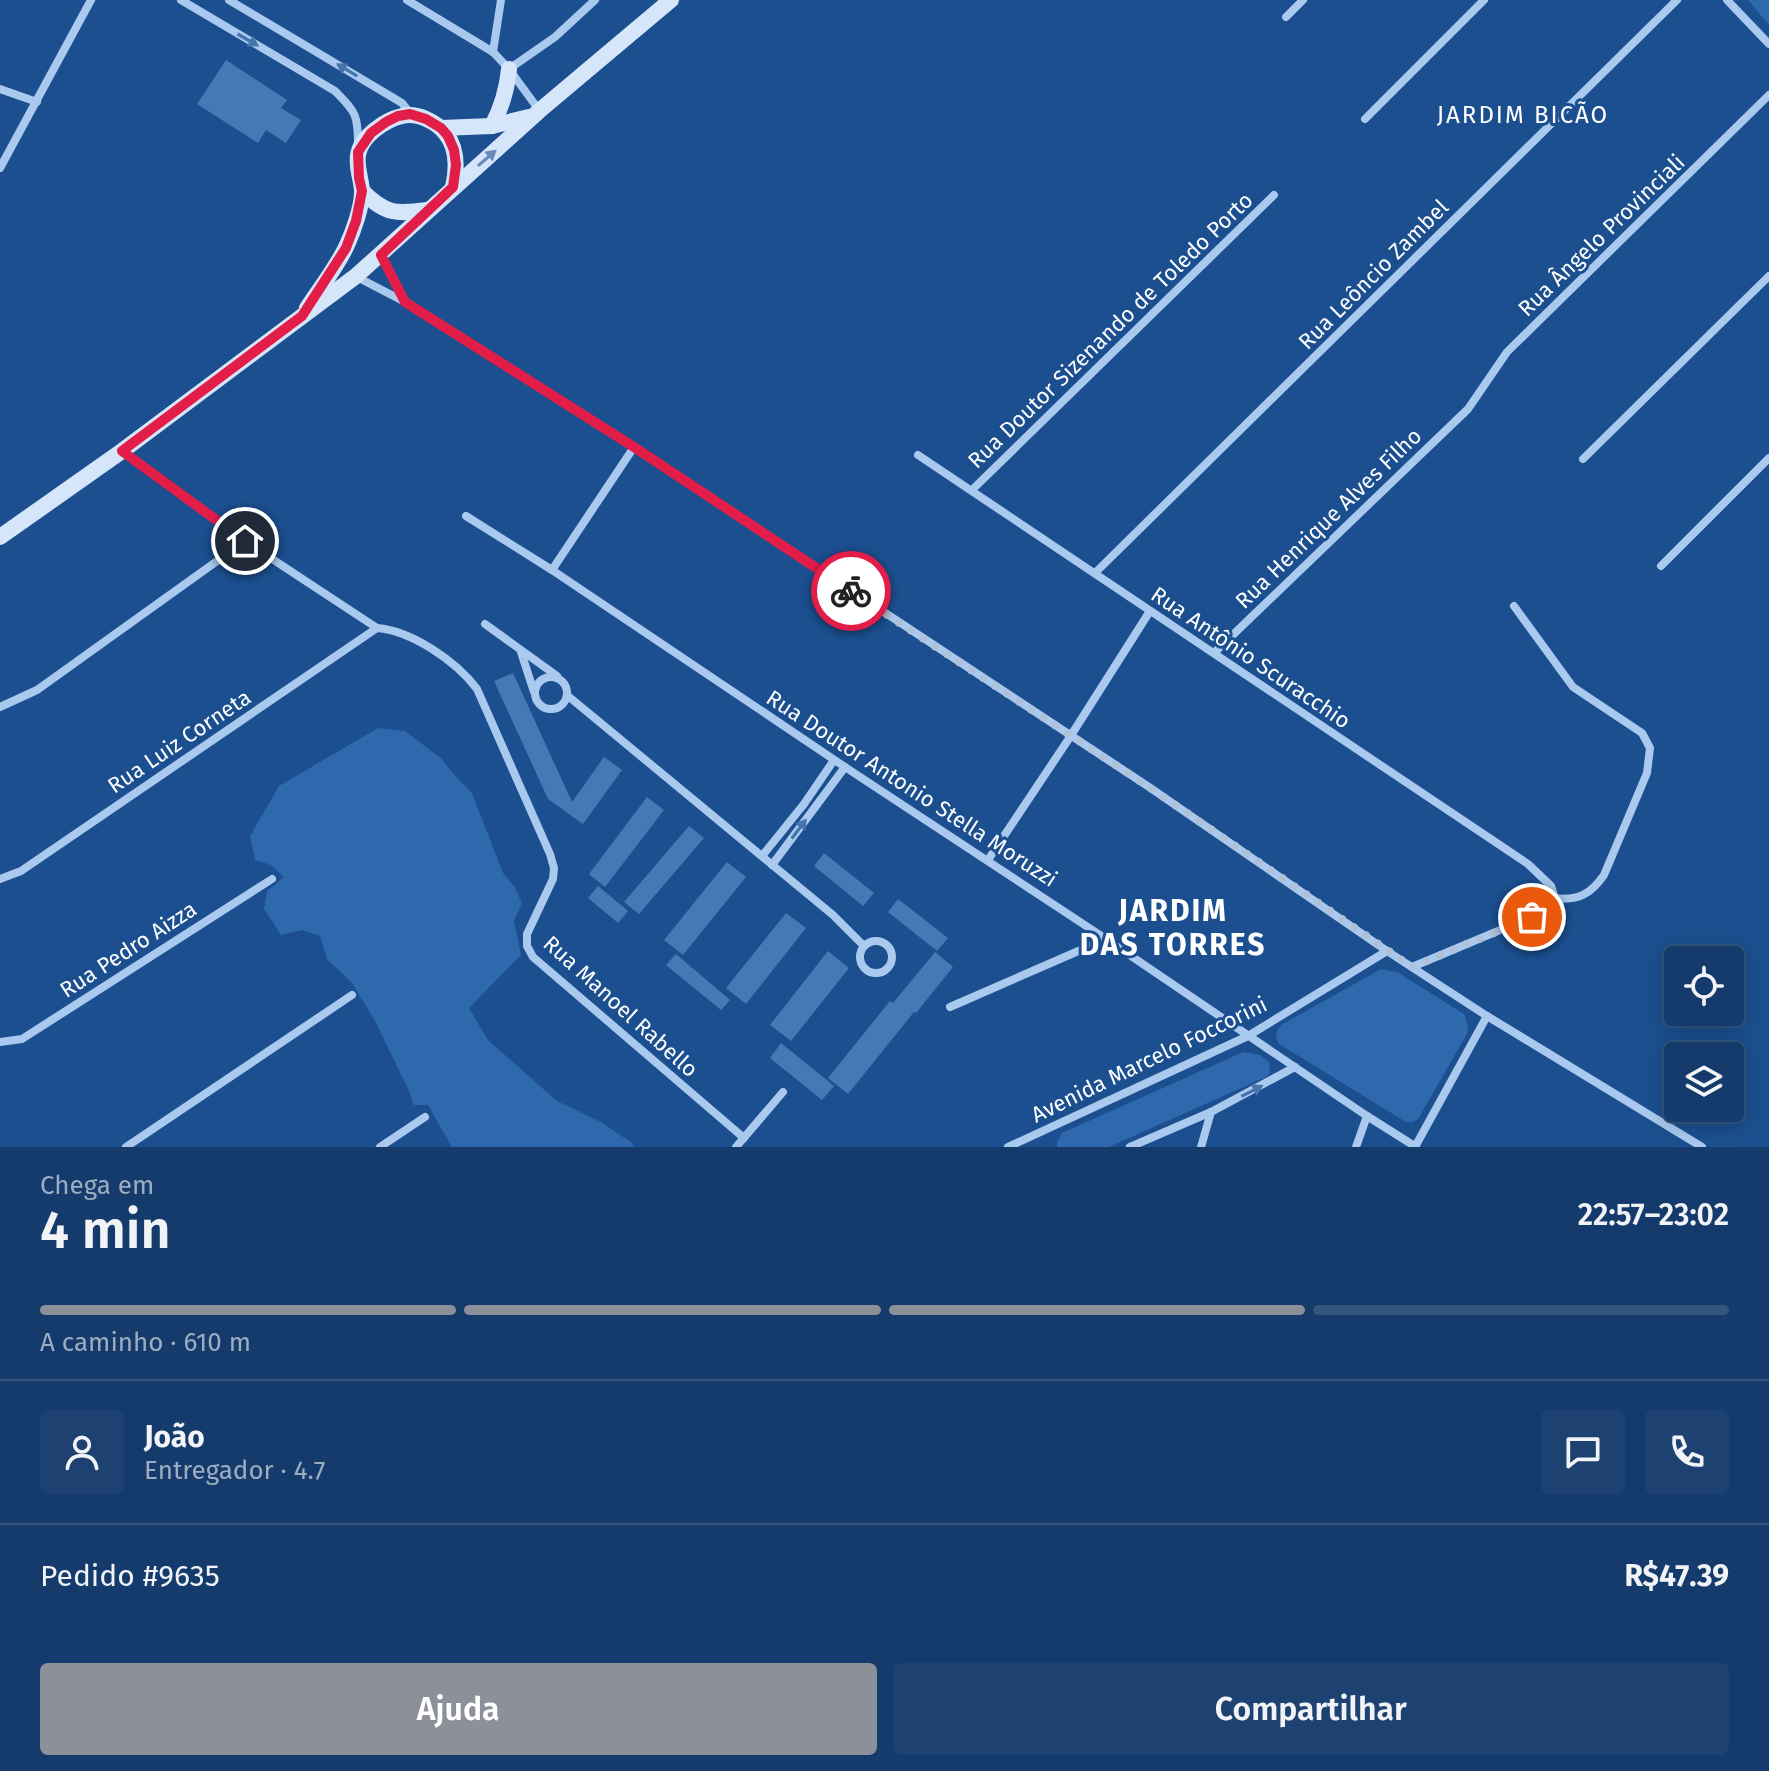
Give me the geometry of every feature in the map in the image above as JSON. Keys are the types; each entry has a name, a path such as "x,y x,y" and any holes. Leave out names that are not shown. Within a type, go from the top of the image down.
{"main road":[{"path":"0,537 122,451 356,276 453,187 671,0"},
{"path":"492,126 507,90 509,69"},
{"path":"302,316 346,248 362,191 358,152 371,133 398,116 410,114 441,128 454,150 456,165 453,187"},
{"path":"441,128 492,126 537,114"},
{"path":"362,191 375,204 398,213 428,210"},
{"path":"346,248 356,276"}],"street":[{"path":"0,168 91,0"},
{"path":"181,0 335,91 354,111 358,127 358,152"},
{"path":"229,0 402,103 410,114"},
{"path":"407,0 493,52 509,69 537,114"},
{"path":"493,52 501,0"},
{"path":"509,69 555,37 595,0"},
{"path":"1286,17 1303,0"},
{"path":"1365,119 1484,0"},
{"name":"Rua Leôncio Zambel","path":"1095,573 1677,0"},
{"path":"1727,0 1769,44"},
{"path":"0,89 37,102"},
{"name":"Rua Ângelo Provinciali","path":"1468,409 1507,352 1769,95"},
{"name":"Rua Doutor Sizenando de Toledo Porto","path":"972,490 1274,195"},
{"path":"381,255 405,302"},
{"path":"356,276 405,302 634,447 1149,787 1387,951 1702,1147"},
{"path":"1583,459 1769,276"},
{"name":"Rua Henrique Alves Filho","path":"1214,653 1468,409"},
{"path":"552,570 634,447"},
{"name":"Rua Manoel Rabello","path":"122,451 245,541 377,628 391,629 413,639 456,666 477,689 554,868 553,879 527,934 527,946 533,957 744,1138"},
{"name":"Rua Antônio Scuracchio","path":"918,455 1528,864 1551,886 1555,898"},
{"path":"1661,566 1769,458"},
{"name":"Rua Doutor Antonio Stella Moruzzi","path":"466,516 552,570 1416,1147"},
{"path":"0,707 37,690 245,541"},
{"path":"1412,967 1541,913 1555,898 1568,900 1595,889 1604,875 1647,773 1650,748 1642,733 1573,687 1514,606"},
{"path":"988,860 1150,611"},
{"path":"485,624 561,679 568,696 560,707 541,706 521,651"},
{"name":"Rua Luiz Corneta","path":"0,879 21,871 377,628"},
{"path":"535,695 535,689 543,679 555,676 561,679"},
{"path":"568,696 833,915 864,946"},
{"path":"762,856 834,760"},
{"path":"772,865 845,767"},
{"name":"Rua Pedro Aizza","path":"0,1042 22,1039 272,879"},
{"path":"950,1007 1106,939"},
{"path":"875,941 887,945 893,955 889,967 878,973 866,970 860,958 864,946 875,941"},
{"name":"Avenida Marcelo Foccorini","path":"1008,1147 1248,1036 1387,951"},
{"path":"126,1147 352,995"},
{"path":"1416,1147 1487,1016"},
{"path":"1130,1147 1211,1112 1295,1067"},
{"path":"736,1147 783,1092"},
{"path":"1201,1147 1211,1112"},
{"path":"1356,1147 1367,1116"},
{"path":"380,1147 425,1117"},
{"path":"1032,1136 1037,1147"}],"shaded area":[{"path":"1748,0 1769,0 1769,25"},
{"path":"378,728 405,731 442,759 472,793 503,873 522,903 514,921 521,955 469,1008 488,1040 557,1101 601,1122 635,1147 452,1147 428,1105 414,1105 374,1019 352,983 327,959 320,936 302,930 281,935 264,909 267,891 284,877 271,865 255,860 250,836 279,786"},
{"path":"1381,969 1397,972 1464,1014 1468,1026 1467,1034 1418,1119 1413,1122 1406,1122 1279,1044 1277,1039 1281,1025"},
{"path":"1243,1052 1260,1055 1269,1062 1270,1073 1109,1147 1057,1147 1062,1133"}],"building":[{"path":"226,60 287,100 281,108 301,120 286,143 266,130 258,143 197,104"},
{"path":"513,673 572,802 604,757 622,770 583,824 548,799 494,681"},
{"path":"647,797 664,810 605,887 589,874"},
{"path":"689,826 704,838 639,914 624,902"},
{"path":"824,853 874,893 863,906 814,866"},
{"path":"727,862 746,877 683,955 664,940"},
{"path":"598,886 628,911 618,923 588,898"},
{"path":"898,899 948,938 937,951 888,912"},
{"path":"786,913 806,928 746,1004 726,988"},
{"path":"828,951 849,968 791,1041 770,1025"},
{"path":"935,952 953,967 848,1094 828,1078 890,1001 893,1003"},
{"path":"676,954 730,1000 721,1010 666,965"},
{"path":"781,1043 834,1086 822,1100 770,1058"}],"way so far":[{"path":"851,591 1149,787 1412,967 1532,917"}],"district":[{"name":"JARDIM BICÃO","path":"1523,115"},
{"name":"JARDIM DAS TORRES","path":"1173,928"}],"route":[{"path":"245,541 122,451 302,316 346,248 356,221 362,191 358,152 371,133 386,122 410,114 426,119 448,136 454,150 456,174 453,187 381,255 405,302 634,447 851,591"}]}
